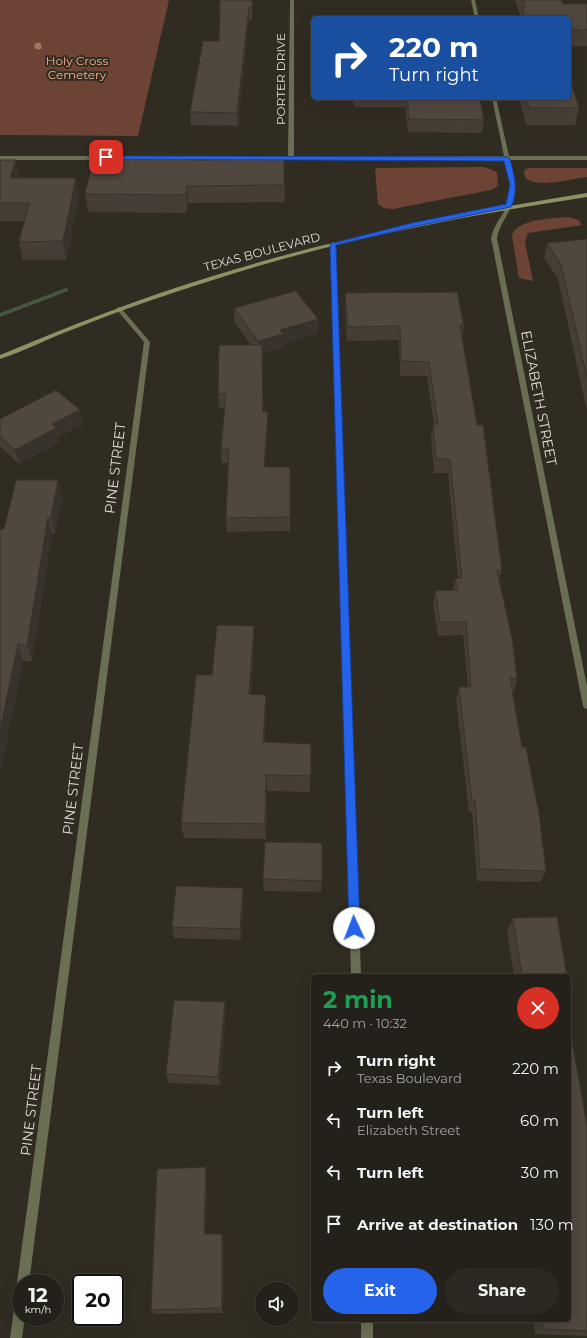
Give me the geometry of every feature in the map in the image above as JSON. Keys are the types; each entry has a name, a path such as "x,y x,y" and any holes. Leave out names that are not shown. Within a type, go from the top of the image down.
{"main road":[{"name":"TEXAS BOULEVARD","path":"0,357 119,308 224,273 412,225 509,206 587,195"}],"street":[{"name":"PORTER DRIVE","path":"291,158 292,0"},
{"path":"473,0 477,16"},
{"name":"ELIZABETH STREET","path":"494,100 513,185 513,195 509,206 496,228 494,238 587,706"},
{"path":"0,158 587,158"},
{"path":"333,244 356,974"},
{"name":"PINE STREET","path":"25,1274 147,342 119,308"},
{"path":"367,1322 367,1338"},
{"path":"16,1338 18,1326"}],"green space":[{"name":"Holy Cross Cemetery","path":"0,0 169,0 138,136 0,135"},
{"path":"484,167 497,172 498,186 491,190 393,209 384,208 378,204 375,171 377,168"},
{"path":"587,168 587,177 548,183 532,182 526,179 524,173 525,169"},
{"path":"568,217 579,220 582,225 528,233 525,242 533,281 519,278 512,236 515,230 520,226 536,220"}],"building":[{"path":"220,0 252,0 252,7 249,7 237,113 190,112 203,41 219,41"},
{"path":"523,0 561,0 563,4 587,4 587,30 571,30 571,16 524,16 522,8 525,8"},
{"path":"571,82 579,108 529,108 527,100 571,100"},
{"path":"407,100 480,100 484,120 409,119"},
{"path":"94,157 191,158 191,160 284,159 284,185 187,186 186,195 85,194"},
{"path":"0,160 16,160 10,178 76,178 63,241 19,242 29,203 0,203"},
{"path":"587,239 587,378 561,264 547,243"},
{"path":"296,291 318,319 280,330 283,334 258,341 234,308"},
{"path":"457,292 464,325 460,325 477,425 483,425 502,570 497,570 512,638 517,679 510,678 522,747 526,747 539,813 546,871 480,869 475,800 472,800 459,687 471,687 466,622 440,622 435,591 458,590 455,579 462,578 450,459 436,459 433,424 438,424 429,362 401,361 400,326 348,327 345,293"},
{"path":"219,345 262,345 263,412 268,412 264,467 290,467 290,517 226,518 229,449 221,449 226,394 218,394"},
{"path":"56,390 80,410 52,424 56,428 15,450 0,436 0,419"},
{"path":"16,480 58,480 51,517 48,517 27,645 18,644 0,730 0,529 4,529"},
{"path":"217,625 254,626 249,694 266,695 263,742 311,744 311,776 266,775 265,824 181,823 196,675 212,675"},
{"path":"265,842 322,843 322,881 263,879"},
{"path":"176,886 243,888 240,929 172,927"},
{"path":"557,917 567,974 522,974 513,918"},
{"path":"174,1000 225,1002 218,1077 166,1074"},
{"path":"571,1035 587,1125 587,1331 543,1329 542,1322 571,1322"},
{"path":"206,1167 204,1234 222,1234 222,1308 151,1310 157,1169"}],"waterway":[{"path":"0,315 66,290"}],"route":[{"path":"106,157 507,159 513,185 513,195 509,206 462,214 333,244 354,928"}]}
